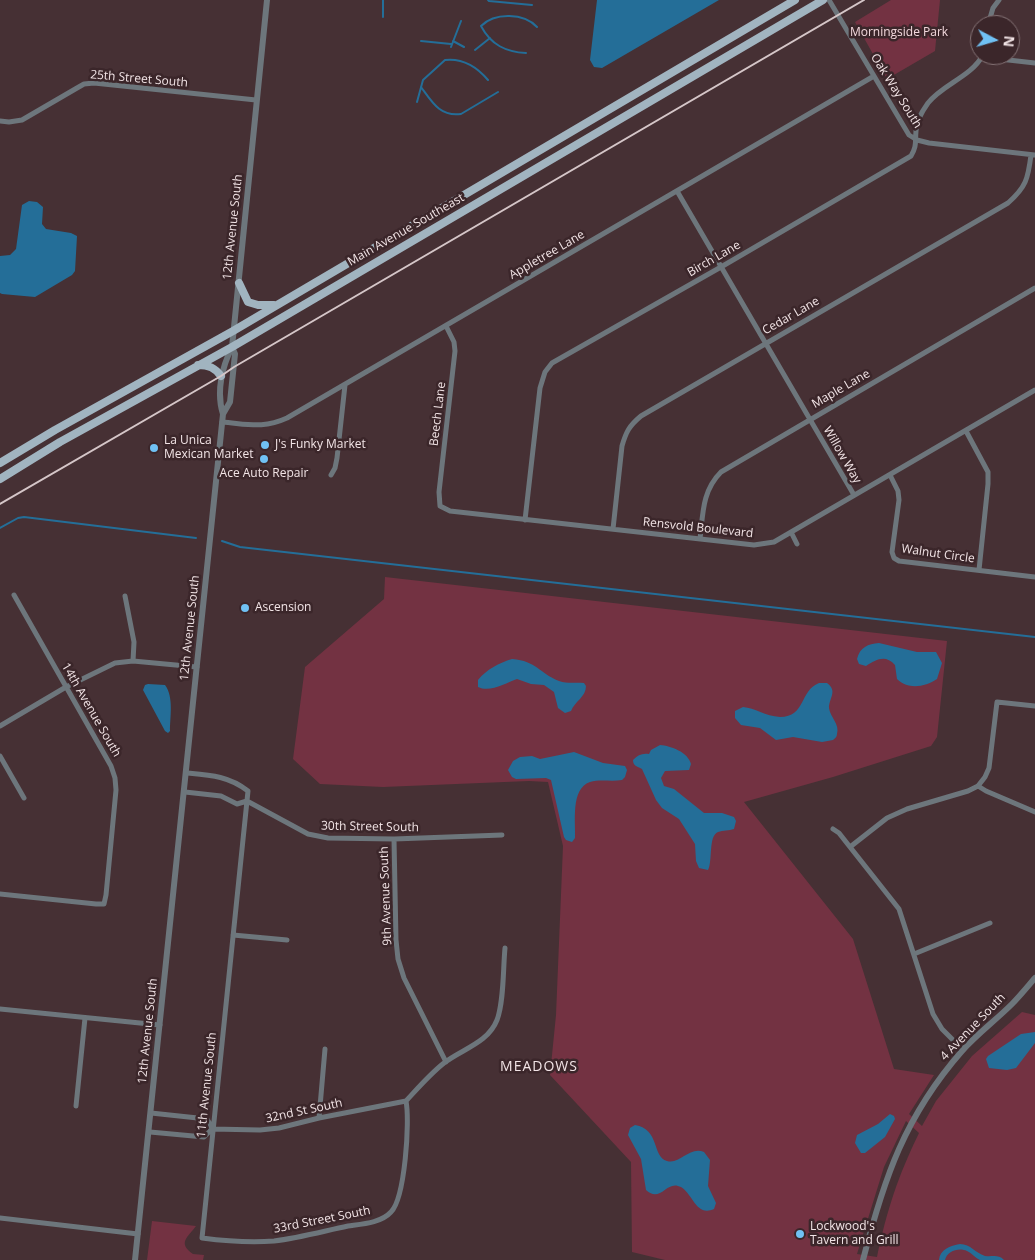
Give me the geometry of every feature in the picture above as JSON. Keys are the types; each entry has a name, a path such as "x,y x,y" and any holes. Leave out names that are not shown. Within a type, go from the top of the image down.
{"main road":[{"name":"Main Avenue Southeast","path":"0,463 55,430 234,331 795,0"},
{"name":"Main Avenue Southeast","path":"0,479 60,442 232,347 375,261 823,0"},
{"path":"238,283 248,302 258,305 276,305"},
{"path":"198,365 213,368 221,376"}],"street":[{"name":"12th Avenue South","path":"135,1260 152,1113 222,422 223,414 230,402 232,385 235,354 232,347 267,0"},
{"name":"Oak Way South","path":"829,0 909,135 929,144 1033,155"},
{"path":"991,15 999,0"},
{"path":"1020,61 1035,63"},
{"name":"Birch Lane","path":"525,520 540,388 545,372 552,363 911,156 917,140 917,122 928,103 975,65"},
{"name":"Appletree Lane","path":"222,422 262,426 274,424 287,418 874,76"},
{"name":"25th Street South","path":"0,121 22,120 84,84 94,83 256,100"},
{"name":"Cedar Lane","path":"613,529 622,446 631,424 641,416 765,343 1008,203 1021,191 1028,176 1033,155"},
{"name":"Willow Way","path":"677,191 854,496"},
{"name":"Maple Lane","path":"700,539 708,488 721,472 1035,288"},
{"name":"Beech Lane","path":"440,506 439,492 455,351 454,342 446,326"},
{"path":"223,414 220,405 221,376 225,361 232,347"},
{"path":"331,475 337,458 345,385"},
{"name":"Rensvold Boulevard","path":"440,506 450,511 754,545 774,542 1035,390"},
{"path":"966,431 988,472 979,570"},
{"name":"Walnut Circle","path":"890,475 898,492 899,500 892,552 894,558 899,561 1035,577"},
{"path":"791,532 798,544"},
{"name":"14th Avenue South","path":"0,894 104,904 116,790 111,766 14,595"},
{"path":"125,596 134,642 133,661"},
{"path":"0,726 66,687 115,662 133,661 197,667"},
{"path":"850,847 888,818 907,809 968,791 978,786 985,778 989,768 997,702 1035,706"},
{"path":"0,756 24,798"},
{"path":"187,774 225,778 239,784 248,791 247,801"},
{"path":"978,786 1035,812"},
{"name":"30th Street South","path":"185,792 221,796 237,804 247,801 308,834 328,838 394,839 502,835"},
{"name":"11th Avenue South","path":"202,1238 247,801"},
{"path":"834,829 899,909 933,1014 942,1029 963,1050"},
{"name":"9th Avenue South","path":"394,839 398,959 404,978 446,1062"},
{"path":"914,954 990,923"},
{"path":"233,935 287,940"},
{"path":"406,1101 446,1062 478,1042 495,1025 500,1007 505,948"},
{"name":"4 Avenue South","path":"863,1260 880,1198 895,1155 912,1121 933,1087 963,1050 1014,1002 1035,978"},
{"path":"0,1009 160,1025"},
{"path":"76,1106 85,1018"},
{"path":"319,1118 325,1050"},
{"name":"32nd St South","path":"150,1132 204,1137 212,1128 260,1130 279,1128 406,1101"},
{"name":"33rd Street South","path":"202,1238 231,1242 273,1241 371,1222 390,1214 400,1194 407,1133 408,1114 406,1101"},
{"path":"152,1113 207,1119 212,1128"},
{"path":"0,1218 138,1234"}],"green space":[{"name":"Morningside Park","path":"891,0 940,0 935,51 887,79 855,22"},
{"path":"385,577 947,641 937,737 931,746 833,777 744,802 853,939 894,1069 934,1075 909,1114 922,1126 936,1101 972,1056 1022,1012 1035,1015 1035,1260 665,1260 632,1252 631,1162 550,1075 556,1015 563,846 548,782 529,781 383,787 320,784 293,759 305,667 384,599","holes":["906,1121 919,1133 894,1194 877,1257 857,1254 884,1167"]},
{"path":"152,1221 196,1226 187,1237 185,1243 188,1250 193,1254 204,1255 203,1260 147,1260"}],"water":[{"path":"597,0 719,0 602,68 594,67 590,60"},
{"path":"29,201 37,202 43,207 42,224 46,229 71,233 77,236 75,271 72,275 35,297 2,294 0,293 0,256 10,255 16,249 22,205"},
{"path":"879,643 917,652 936,652 942,663 937,679 927,684 911,686 897,679 895,665 888,660 880,659 866,666 859,664 857,659 862,649 868,645"},
{"path":"512,659 527,662 559,681 584,683 586,690 571,711 565,713 558,708 554,692 544,685 531,684 517,679 493,688 483,689 478,687 478,680 485,673"},
{"path":"819,683 827,683 832,689 829,708 838,730 837,736 833,740 822,742 793,737 776,740 760,728 741,725 735,718 735,711 743,707 780,717 788,716 794,713 808,692"},
{"path":"145,685 165,685 168,690 171,707 170,731 168,733 165,731 143,690"},
{"path":"660,745 674,748 683,753 691,764 689,770 665,771 661,778 664,786 674,789 704,813 722,813 734,817 736,821 734,829 720,831 715,834 708,870 699,868 696,861 695,844 679,819 662,808 656,800 642,769 634,764 633,760 637,757 642,754 649,754 651,750"},
{"path":"574,752 603,763 625,766 627,770 622,780 590,782 579,792 575,807 575,838 572,842 564,837 551,780 546,778 516,779 512,777 508,770 513,761 520,757 532,756 540,759"},
{"path":"1035,1032 1035,1043 1016,1068 1007,1070 989,1068 986,1059 988,1056 1021,1034"},
{"path":"890,1114 895,1119 885,1137 865,1153 861,1153 855,1143 857,1135 878,1124"},
{"path":"635,1125 648,1132 659,1154 667,1161 672,1162 694,1151 704,1152 710,1160 708,1186 716,1203 714,1209 703,1210 695,1204 685,1190 676,1185 656,1194 651,1194 646,1190 641,1159 628,1135 630,1128"},
{"path":"960,1244 967,1245 985,1256 997,1256 1004,1260 980,1260 969,1252 960,1249 948,1254 945,1260 939,1260 943,1251"}],"waterway":[{"path":"383,0 383,17"},
{"path":"488,0 532,5"},
{"path":"526,53 512,51 494,43 481,26 494,18 509,16 525,19 537,27"},
{"path":"451,47 461,21"},
{"path":"475,50 490,38"},
{"path":"421,41 451,44"},
{"path":"453,41 464,47"},
{"path":"417,102 423,80 445,60 458,60 469,64 488,80"},
{"path":"421,87 437,107 442,111 454,114 461,114 498,92"},
{"path":"0,528 18,518 24,517 196,538"},
{"path":"222,541 240,547 1035,637"}],"railway":[{"path":"0,504 864,0"}],"place":[{"name":"J's Funky Market","path":"265,445"},
{"name":"La Unica Mexican Market","path":"154,448"},
{"name":"Ace Auto Repair","path":"264,459"},
{"name":"Ascension","path":"245,608"},
{"name":"Lockwood's Tavern and Grill","path":"800,1234"}],"district":[{"name":"MEADOWS","path":"539,1067"}]}
